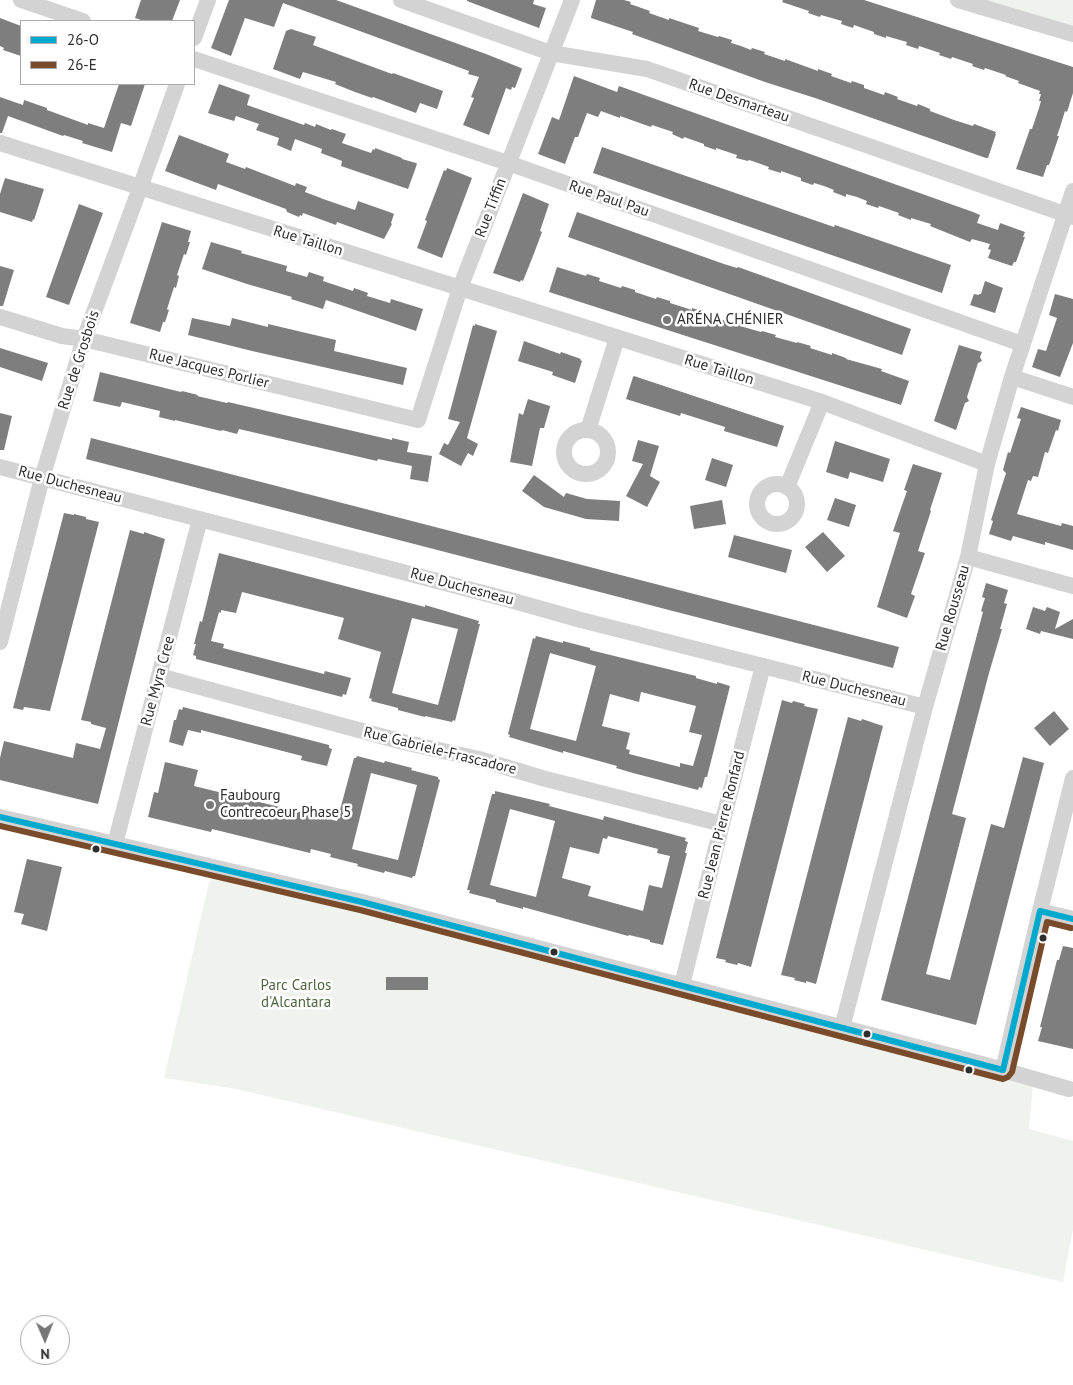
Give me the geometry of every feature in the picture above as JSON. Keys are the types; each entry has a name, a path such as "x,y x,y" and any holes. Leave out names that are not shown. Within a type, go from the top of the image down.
{"street":[{"path":"21,0 80,20"},
{"path":"195,35 208,0"},
{"name":"Rue Desmarteau","path":"401,0 551,53 647,69 1069,215"},
{"name":"Rue Tiffin","path":"418,420 460,288 572,0"},
{"path":"958,0 1073,34"},
{"name":"Rue Paul Pau","path":"195,59 508,163 1022,344"},
{"name":"Rue de Grosbois","path":"0,642 42,478 84,339 177,85"},
{"name":"Rue Taillon","path":"0,143 822,402 987,464"},
{"name":"Rue Rousseau","path":"842,1028 924,707 968,557 987,464 1022,344 1069,215 1073,191"},
{"name":"Rue Jacques Porlier","path":"0,317 62,336 84,339 418,420"},
{"path":"588,430 617,338"},
{"path":"1012,377 1073,397"},
{"path":"787,487 822,402"},
{"name":"Rue Duchesneau","path":"0,467 581,620 924,707"},
{"name":"Rue Myra Cree","path":"115,844 200,519"},
{"path":"968,557 1073,586"},
{"name":"Rue Jean Pierre Ronfard","path":"682,986 763,666"},
{"name":"Rue Gabriele-Frascadore","path":"159,676 402,742 480,759 542,778 722,824"},
{"path":"1003,1070 1073,778"},
{"path":"0,816 362,902 1069,1089"},
{"path":"1040,911 1073,919"}],"green space":[{"path":"958,0 1073,0 1073,34"},
{"name":"Parc Carlos d'Alcantara","path":"223,869 1033,1085 1029,1129 1073,1141 1073,1229 1063,1282 236,1089 164,1078 209,882"}],"building":[{"path":"141,0 180,0 172,20 141,20 135,18"},
{"path":"229,0 336,0 486,54 522,69 515,88 512,87 511,90 506,88 489,135 463,125 474,98 471,97 479,77 468,74 469,71 283,3 274,27 245,18 231,56 211,48"},
{"path":"467,0 534,0 533,4 546,8 539,28"},
{"path":"596,0 624,0 631,2 630,4 650,11 649,13 699,28 698,31 732,40 731,43 751,50 752,48 765,52 764,54 785,61 785,59 818,71 818,69 851,83 852,81 864,85 864,88 884,95 885,92 898,97 897,99 917,106 918,104 930,109 930,111 954,120 973,126 974,124 996,132 988,158 765,82 591,18"},
{"path":"783,0 864,0 1073,67 1073,93 1067,112 1065,111 1049,165 1047,165 1043,177 1016,169 1039,108 1041,101 1039,101 1040,91 1018,83 1019,81 1006,75 972,66 973,64 952,57 951,59 939,55 940,53 919,46 918,49 906,45 907,42 886,36 886,38 854,25 853,28 841,24 842,21 808,13 809,11 782,2"},
{"path":"0,18 20,26 20,56 3,50 4,48 0,46"},
{"path":"291,29 316,37 313,45 443,91 437,109 420,103 416,113 355,92 335,84 336,82 303,72 300,79 273,69 286,31"},
{"path":"574,76 617,92 619,86 973,212 980,215 977,223 998,230 1000,223 1025,232 1016,262 1012,266 988,258 991,250 988,249 990,244 972,239 970,242 930,226 931,224 911,218 911,220 898,215 899,213 866,204 867,201 857,197 846,194 846,197 824,186 814,183 813,185 801,181 801,178 768,169 769,167 749,160 736,158 737,155 704,146 704,144 684,137 683,139 672,134 673,132 601,111 598,117 587,113 578,137 575,137 565,164 538,154 552,117 559,120"},
{"path":"219,84 250,95 247,105 304,125 305,123 315,127 316,124 346,134 342,143 371,153 375,148 416,163 408,189 341,166 342,161 321,153 322,149 295,139 291,151 277,145 279,138 256,130 259,124 236,116 234,121 208,113"},
{"path":"119,85 145,85 131,126 121,123 112,152 8,116 2,133 0,133 0,97 23,105 24,100 88,125 88,123 104,128"},
{"path":"179,135 229,154 226,162 245,169 246,167 295,186 296,183 307,187 305,192 326,200 355,210 358,201 392,213 394,214 392,224 384,239 337,222 336,225 303,213 299,217 287,212 286,209 218,184 216,190 165,171"},
{"path":"602,147 951,265 942,293 593,173"},
{"path":"447,168 472,178 442,258 417,248 427,221 425,220 444,170 446,171"},
{"path":"5,178 44,189 32,222 0,212 0,194"},
{"path":"523,193 549,204 540,231 542,232 523,281 521,280 520,282 493,273"},
{"path":"79,204 103,213 69,305 46,297"},
{"path":"577,212 911,329 902,355 568,237"},
{"path":"162,222 191,231 186,255 184,254 177,275 179,276 176,288 174,287 167,309 169,310 160,332 130,323"},
{"path":"211,242 287,266 286,271 307,277 309,272 324,277 323,281 353,291 354,288 368,293 367,296 390,303 391,299 423,309 416,331 326,300 323,309 291,299 292,297 202,269"},
{"path":"0,266 14,270 3,306 0,306"},
{"path":"557,267 586,276 587,274 600,278 599,281 635,290 635,292 656,299 657,297 692,310 692,308 705,312 705,314 726,321 727,319 741,324 740,326 776,335 775,337 811,346 810,348 882,369 881,371 909,381 901,405 549,292"},
{"path":"985,281 1003,288 995,313 970,305 974,294 981,294"},
{"path":"1055,294 1073,299 1073,343 1060,377 1032,367 1038,349 1046,351 1057,318 1049,315"},
{"path":"192,318 230,326 232,318 268,327 268,324 336,340 334,351 407,368 403,385 188,335"},
{"path":"475,324 497,331 467,438 478,444 473,456 468,453 461,466 439,454 444,443 448,445 460,422 448,419 473,325 475,326"},
{"path":"524,341 560,354 561,352 581,359 575,383 552,375 553,372 518,361"},
{"path":"959,345 982,352 980,357 982,361 978,363 967,397 969,401 965,403 956,430 934,421"},
{"path":"0,348 48,363 42,381 0,367"},
{"path":"100,372 227,403 392,440 392,438 409,442 407,452 432,456 428,482 410,479 412,466 378,459 377,461 239,429 237,434 175,421 159,417 160,411 122,402 120,407 93,401"},
{"path":"634,376 784,426 777,447 724,431 725,427 681,413 680,416 626,399"},
{"path":"528,399 550,406 544,428 540,428 532,466 510,462 519,413 523,415"},
{"path":"1021,407 1061,420 1048,453 1045,452 1038,477 1033,476 1031,481 1028,480 1017,514 1061,526 1062,523 1073,526 1073,550 1013,536 1011,541 989,534 993,521 991,520 1006,473 1003,470 1008,452 1010,453 1021,419 1017,418"},
{"path":"0,413 12,416 4,450 0,450"},
{"path":"91,438 899,647 893,668 86,459"},
{"path":"638,440 659,446 650,476 660,482 647,507 626,496 643,464 632,461"},
{"path":"835,441 890,459 883,482 850,472 848,479 826,472"},
{"path":"712,458 733,465 726,487 705,480"},
{"path":"913,464 942,473 918,551 925,553 911,594 915,596 907,618 877,607 900,533 893,531 907,491 904,490"},
{"path":"534,475 564,497 566,493 587,499 620,501 619,521 586,519 544,507 522,491"},
{"path":"835,498 856,505 849,527 827,520"},
{"path":"722,500 726,524 694,529 690,506"},
{"path":"64,513 86,517 86,519 99,522 50,711 24,707 23,710 13,708"},
{"path":"130,530 144,534 144,532 165,539 98,804 0,780 0,758 4,741 73,758 76,743 100,749 106,728 81,720"},
{"path":"823,532 845,556 827,572 805,547"},
{"path":"734,535 792,550 786,573 728,557"},
{"path":"219,553 425,607 425,605 479,621 478,624 480,624 455,721 453,720 452,722 398,710 398,708 371,701 372,699 369,698 381,652 338,639 344,618 242,592 236,613 221,610 221,613 219,612 211,641 224,644 223,648 324,674 325,671 351,678 346,695 343,694 342,697 196,659 196,656 193,655 196,644 194,644 200,621 202,622","holes":["412,618 458,629 438,705 392,693"]},
{"path":"986,583 1008,590 1004,603 1007,604 952,814 966,818 926,974 950,980 991,824 1004,828 1023,757 1044,763 976,1025 881,1000 983,612 981,611 985,598 982,597"},
{"path":"1033,607 1045,611 1047,607 1060,612 1055,629 1073,619 1073,639 1041,631 1040,634 1026,629"},
{"path":"536,636 563,643 563,641 590,648 590,650 730,686 707,777 705,777 702,788 699,787 698,790 633,773 616,768 617,766 509,737 510,735 508,734 533,638 535,639","holes":["550,653 596,666 576,741 530,729","641,692 696,706 689,732 702,735 693,766 680,763 680,767 629,754 630,750 626,749 630,733 602,726 610,694 639,702"]},
{"path":"782,700 805,704 804,706 818,709 751,967 738,963 737,965 716,958"},
{"path":"183,707 329,745 329,748 332,749 327,766 301,760 302,756 201,730 201,733 188,730 183,746 169,742 174,720 176,720 179,709 182,710"},
{"path":"1054,711 1069,729 1050,746 1034,728"},
{"path":"848,717 861,721 862,719 883,726 816,984 806,981 806,983 781,975"},
{"path":"357,756 384,763 385,761 412,768 411,770 438,777 440,780 415,876 412,878 357,866 358,864 330,857 331,854 311,849 310,853 212,829 211,832 148,817 154,792 158,793 165,762 198,770 194,786 337,821 354,758","holes":["371,773 417,785 398,860 352,849"]},
{"path":"495,791 550,804 549,806 603,820 604,816 686,838 685,841 688,842 685,853 687,853 663,945 523,907 523,909 496,902 496,900 469,893 470,890 467,890 488,809 492,794 495,794","holes":["510,809 555,821 536,897 490,885","608,836 658,849 657,853 670,856 662,888 649,885 643,911 588,896 591,886 562,878 570,847 599,854 603,838 607,839"]},
{"path":"27,859 62,867 47,931 21,924 24,914 14,912"},
{"path":"1063,946 1073,948 1073,1049 1038,1041 1057,960 1059,960"},
{"path":"386,977 428,977 428,990 386,990"}],"transit line":[{"name":"26-O","path":"0,817 362,902 1003,1070 1040,911 1073,919"},
{"name":"26-E","path":"0,826 360,910 1003,1079 1012,1072 1047,922 1071,928"}],"place":[{"name":"ARÉNA CHÉNIER","path":"667,320"},
{"name":"Faubourg Contrecoeur Phase 5","path":"210,805"}]}
